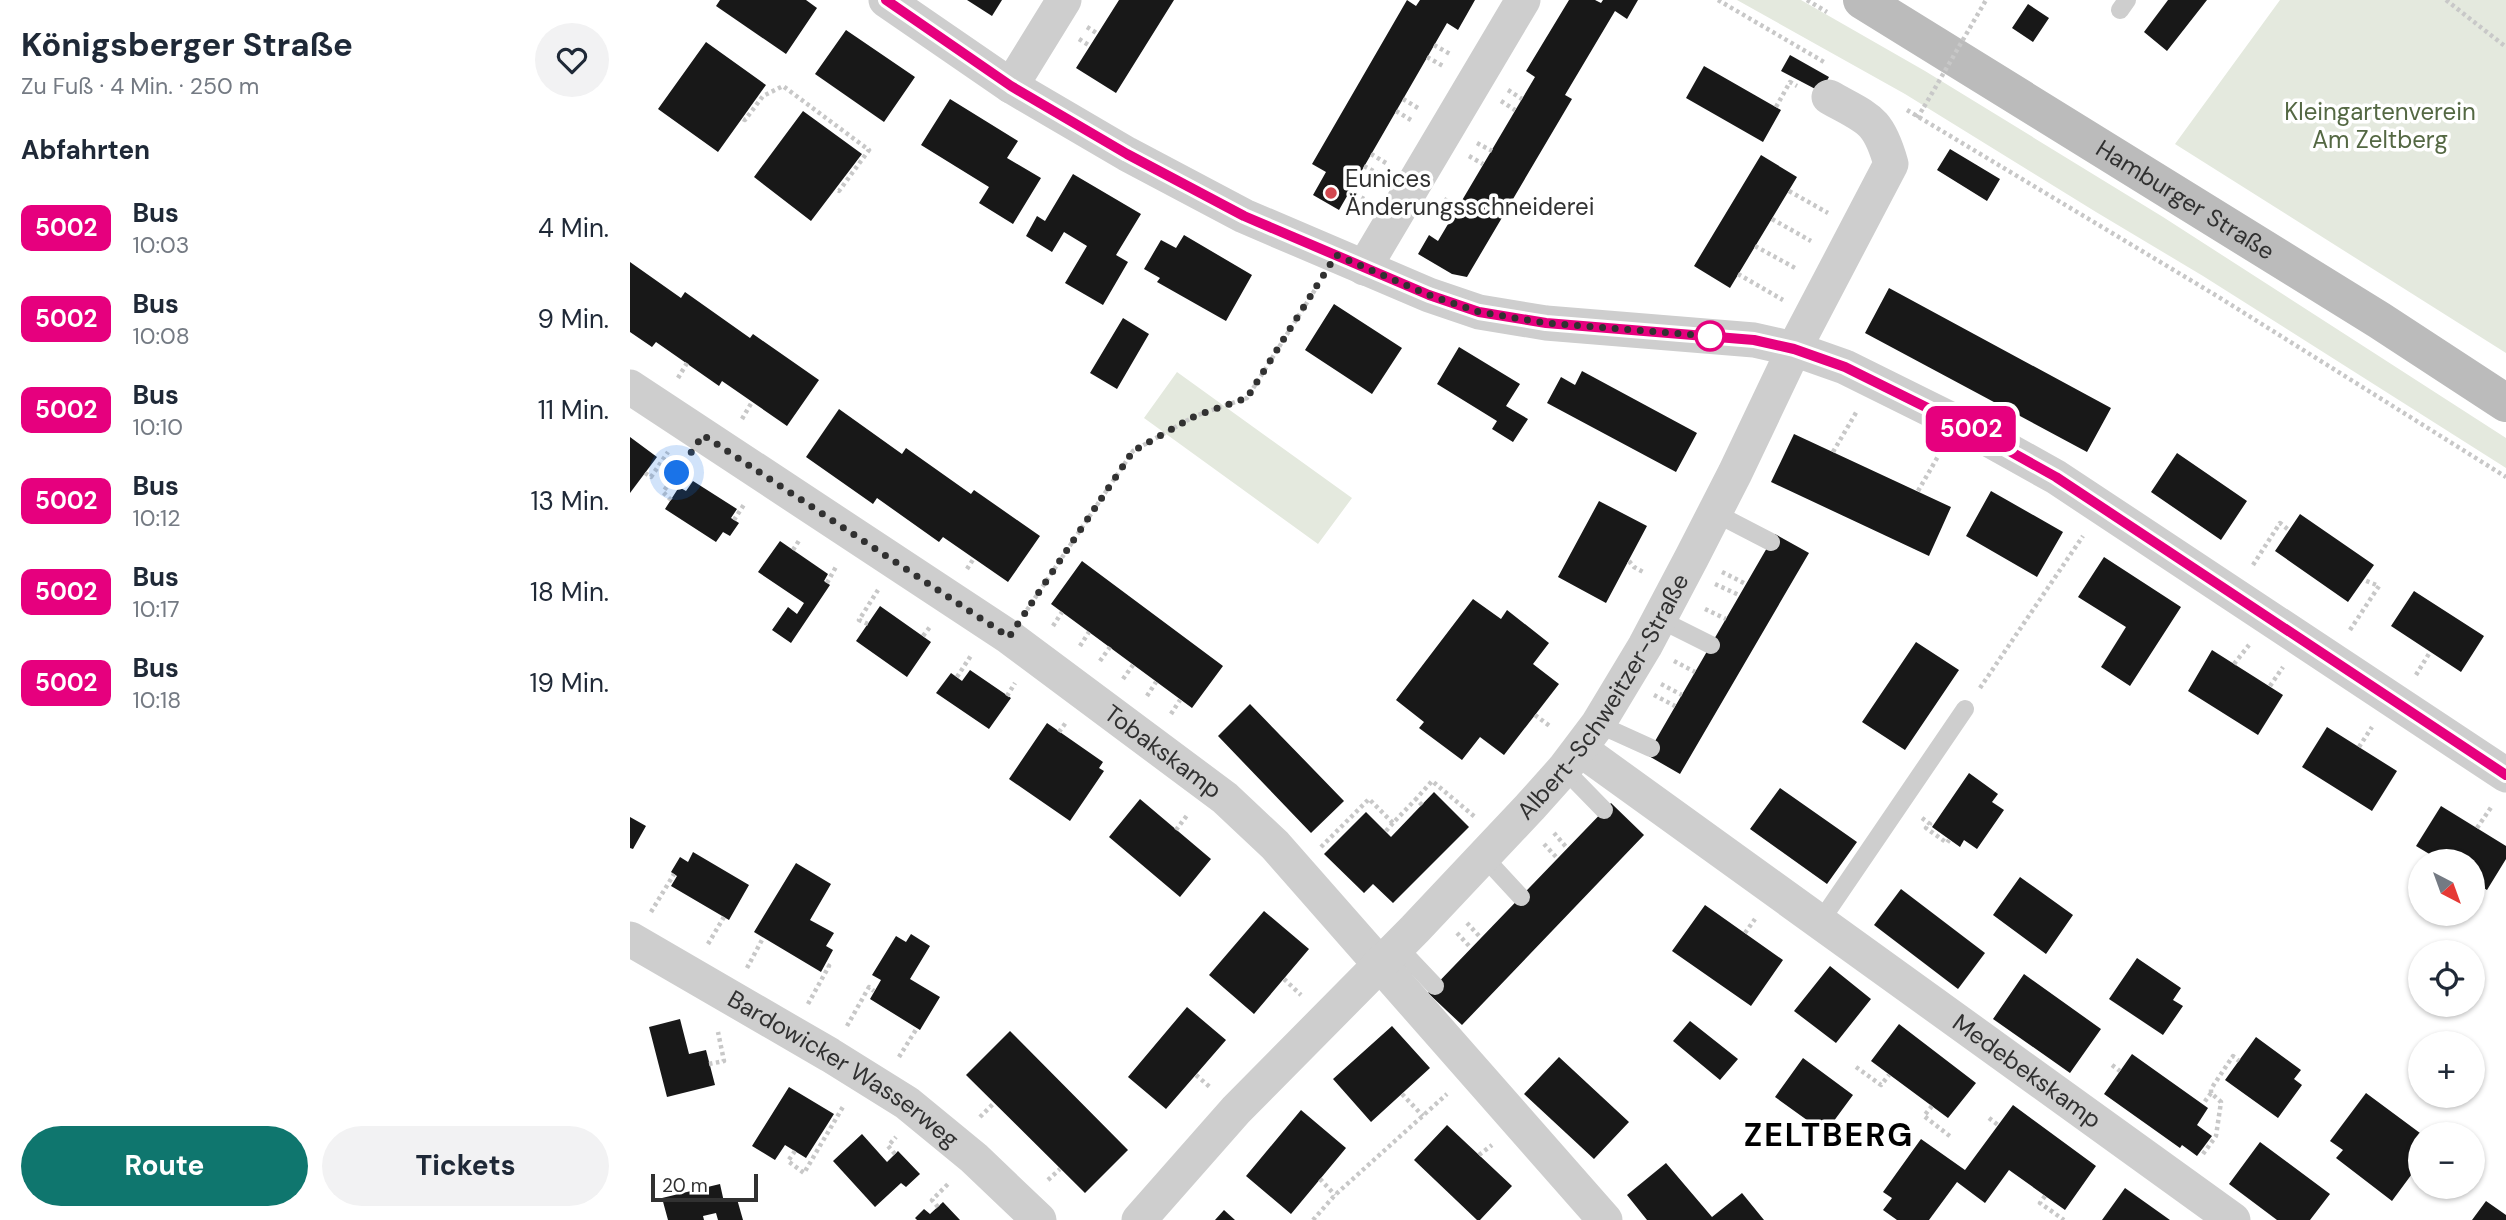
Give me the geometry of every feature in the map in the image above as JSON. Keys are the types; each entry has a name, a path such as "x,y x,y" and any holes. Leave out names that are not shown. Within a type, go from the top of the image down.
{"main road":[{"name":"Hamburger Straße","path":"1862,0 2379,320 2506,403"}],"street":[{"path":"887,0 1011,86 1127,154 1244,216 1429,295 1479,312 1546,323 1754,340 1794,349 1845,367 2043,469 2506,775"},
{"path":"1011,86 1064,0"},
{"path":"1350,262 1523,0"},
{"name":"Albert-Schweitzer-Straße","path":"1139,1220 1236,1110 1492,848 1581,747 1632,669 1715,513 1794,349 1891,164 1884,141 1873,122 1832,83"},
{"name":"Tobakskamp","path":"630,387 1009,637 1251,820 1298,871 1389,956 1473,1070 1605,1220"},
{"name":"Medebekskamp","path":"1581,747 2233,1220"},
{"name":"Bardowicker Wasserweg","path":"631,940 830,1055 919,1113 974,1158 1039,1220"}],"lane":[{"path":"1715,513 1771,542"},
{"path":"1659,619 1711,645"},
{"path":"1820,922 1965,709"},
{"path":"1604,810 1581,747 1651,748"},
{"path":"1492,848 1521,897"},
{"path":"1389,956 1435,986"}],"path":[{"path":"1718,0 1832,83"},
{"path":"1918,117 1986,0"},
{"path":"2446,0 2506,47"},
{"path":"743,119 745,120 763,96 783,86 869,150 839,191 836,189"},
{"path":"1906,110 2217,296 2506,477"},
{"path":"1789,191 1841,258"},
{"path":"1772,219 1841,258"},
{"path":"1755,246 1841,258"},
{"path":"1009,637 1133,451 1195,416 1247,398 1350,262"},
{"path":"1738,274 1811,316"},
{"path":"1833,452 1874,381"},
{"path":"1917,491 1958,423"},
{"path":"671,500 663,492 703,435"},
{"path":"1965,709 2103,508"},
{"path":"2234,596 2280,523 2290,531"},
{"path":"1626,568 1634,567"},
{"path":"2331,660 2379,586 2364,580"},
{"path":"1386,831 1432,781 1492,848"},
{"path":"1298,871 1368,799 1393,823"},
{"path":"1416,799 1422,805"},
{"path":"1902,803 1930,824 1926,828 1947,843 1950,840"},
{"path":"1400,816 1405,822"},
{"path":"631,940 674,874"},
{"path":"791,1032 829,967 825,964"},
{"path":"830,1055 869,987 874,991"},
{"path":"2203,1104 2233,1056 2239,1061"},
{"path":"2112,1065 2120,1071"},
{"path":"1856,1067 1881,1086 1889,1075"},
{"path":"1313,1220 1335,1195 1473,1070"},
{"path":"794,1151 788,1161 804,1172 863,1075"},
{"path":"2198,1161 2216,1136 2221,1102 2211,1093"},
{"path":"1402,1094 1423,1116"},
{"path":"1932,1106 1924,1116 1951,1137"},
{"path":"1989,1118 1998,1125"},
{"path":"1320,1179 1335,1195"},
{"path":"2045,1195 2040,1203 2064,1220"}],"green space":[{"path":"1737,0 1801,0 1925,71 2163,217 2506,438 2506,468 2203,276 1905,94"},
{"name":"Kleingartenverein Am Zeltberg","path":"2280,0 2506,0 2506,353 2175,144"},
{"path":"1177,372 1352,498 1318,544 1144,418"}],"building":[{"path":"720,0 806,0 817,8 786,54 716,6"},
{"path":"967,0 1002,0 992,16"},
{"path":"1119,0 1174,0 1116,93 1076,68"},
{"path":"1407,0 1416,6 1420,0 1475,0 1458,30 1447,23 1339,210 1313,195 1326,172 1312,164"},
{"path":"1569,0 1595,0 1601,3 1603,0 1638,0 1627,19 1615,11 1565,95 1572,99 1467,277 1452,274 1418,254 1429,235 1438,241 1535,77 1526,71"},
{"path":"2168,0 2207,0 2167,51 2144,32"},
{"path":"2028,4 2049,18 2033,42 2012,28"},
{"path":"846,30 915,77 884,122 815,74"},
{"path":"706,42 766,85 718,152 658,109"},
{"path":"1790,55 1829,77 1821,92 1781,71"},
{"path":"1704,66 1781,110 1763,142 1686,98"},
{"path":"950,99 1018,141 1007,158 1041,178 1013,224 979,203 989,187 921,145"},
{"path":"803,111 862,154 811,221 754,177"},
{"path":"1950,149 2000,179 1987,201 1937,170"},
{"path":"1761,155 1797,177 1730,288 1694,266"},
{"path":"1073,174 1141,214 1116,255 1128,262 1103,305 1065,283 1087,246 1064,232 1052,252 1026,236 1037,216 1045,221"},
{"path":"1184,235 1252,275 1226,321 1157,282 1160,278 1144,269 1161,240 1176,248"},
{"path":"630,262 681,298 685,292 750,338 753,334 819,380 787,426 722,381 719,386 656,342 652,347 630,332"},
{"path":"1889,288 2111,408 2087,452 1865,333"},
{"path":"1334,304 1402,348 1372,394 1305,350"},
{"path":"1123,318 1149,334 1117,389 1090,373"},
{"path":"1459,347 1520,384 1506,406 1528,419 1513,442 1492,429 1497,421 1437,384"},
{"path":"1582,371 1697,433 1676,472 1547,403 1561,377 1575,385"},
{"path":"839,409 902,454 906,448 971,494 974,490 1040,536 1008,582 943,537 939,542 877,498 873,504 806,457"},
{"path":"1794,434 1951,507 1929,556 1771,482"},
{"path":"630,437 657,457 630,493"},
{"path":"2177,453 2247,501 2221,540 2151,492"},
{"path":"693,481 737,509 731,518 739,523 730,536 723,532 716,542 665,509 679,487 686,491"},
{"path":"1991,491 2063,532 2037,577 1966,536"},
{"path":"1599,501 1647,526 1606,603 1558,577"},
{"path":"2300,514 2374,565 2348,602 2275,551"},
{"path":"1775,534 1809,553 1680,774 1647,755"},
{"path":"780,541 828,574 824,581 830,585 791,643 772,630 788,607 797,614 804,603 758,572"},
{"path":"2104,557 2181,607 2130,686 2101,667 2126,627 2078,597"},
{"path":"1082,561 1223,666 1192,708 1051,604"},
{"path":"2414,591 2484,636 2461,672 2391,626"},
{"path":"1473,599 1501,619 1507,610 1549,643 1533,664 1559,684 1504,755 1480,737 1462,760 1419,728 1424,722 1396,700"},
{"path":"880,606 931,642 907,677 856,641"},
{"path":"1916,642 1959,670 1905,750 1862,722"},
{"path":"2212,650 2283,695 2258,735 2188,691"},
{"path":"970,670 1011,698 989,729 936,693 951,673 962,681"},
{"path":"1250,704 1344,801 1311,833 1218,736"},
{"path":"1047,723 1103,762 1099,768 1104,771 1070,821 1009,779"},
{"path":"2327,727 2397,771 2372,811 2302,767"},
{"path":"1969,773 1998,794 1992,802 2004,810 1977,849 1964,840 1960,847 1932,827"},
{"path":"1780,788 1857,842 1827,884 1750,829"},
{"path":"1434,792 1469,827 1393,903 1373,884 1364,893 1324,854 1366,812 1391,837"},
{"path":"1140,799 1211,859 1180,897 1109,837"},
{"path":"1611,803 1644,835 1462,1025 1428,993"},
{"path":"2441,806 2506,846 2506,859 2487,890 2485,849 2421,849 2416,846"},
{"path":"630,817 646,826 633,849 630,848"},
{"path":"693,852 749,885 729,920 671,886 677,876 671,872 680,857 688,862"},
{"path":"796,863 831,884 810,920 834,933 826,946 833,950 821,972 754,932"},
{"path":"2020,877 2073,915 2046,954 1993,915"},
{"path":"1901,889 1985,953 1958,989 1874,925"},
{"path":"1705,905 1783,960 1751,1006 1672,951"},
{"path":"1264,911 1309,949 1254,1014 1209,975"},
{"path":"911,934 930,946 910,979 940,997 920,1030 870,999 881,980 872,975 896,936 906,942"},
{"path":"2137,958 2181,988 2173,1000 2183,1006 2163,1035 2109,999"},
{"path":"1830,966 1871,999 1836,1043 1794,1011"},
{"path":"2024,974 2101,1029 2070,1073 1993,1019"},
{"path":"1187,1007 1226,1040 1166,1109 1128,1077"},
{"path":"680,1019 689,1054 706,1050 715,1085 667,1097 649,1027"},
{"path":"1690,1021 1738,1059 1720,1080 1673,1041"},
{"path":"1899,1024 1976,1083 1948,1118 1871,1061"},
{"path":"1392,1026 1430,1068 1371,1122 1333,1079"},
{"path":"1010,1031 1128,1150 1085,1193 966,1075"},
{"path":"2256,1037 2301,1070 2294,1079 2302,1085 2278,1118 2225,1080"},
{"path":"2132,1054 2208,1108 2197,1125 2212,1136 2197,1156 2182,1145 2180,1148 2104,1094"},
{"path":"1559,1057 1629,1122 1594,1159 1524,1094"},
{"path":"1803,1058 1853,1095 1825,1133 1775,1097"},
{"path":"789,1087 834,1114 806,1158 785,1145 775,1160 752,1146"},
{"path":"2366,1093 2408,1124 2408,1179 2392,1201 2336,1158 2343,1150 2330,1141"},
{"path":"2013,1105 2096,1166 2065,1210 2009,1170 1985,1203 1957,1182 1929,1220 1897,1220 1883,1210 1892,1198 1883,1192 1921,1139 1965,1170"},
{"path":"1301,1110 1346,1148 1291,1214 1246,1176"},
{"path":"1447,1125 1512,1186 1480,1220 1414,1160"},
{"path":"862,1134 887,1162 898,1151 920,1174 906,1187 901,1183 875,1207 833,1161"},
{"path":"2260,1142 2330,1194 2310,1220 2277,1220 2229,1184"},
{"path":"1666,1163 1712,1217 1742,1193 1764,1220 1647,1220 1627,1195"},
{"path":"720,1184 724,1202 737,1199 743,1220 718,1220 716,1213 703,1216 704,1220 668,1220 662,1198"},
{"path":"2125,1188 2170,1220 2102,1220"},
{"path":"2486,1201 2506,1215 2506,1220 2472,1220"},
{"path":"943,1202 960,1220 915,1218 924,1209 930,1214"},
{"path":"1224,1210 1235,1220 1215,1220"}],"bus line":[{"name":"5002","path":"886,0 1011,86 1127,154 1244,216 1429,295 1479,312 1546,323 1754,340 1794,349 1845,367 1970,429 2056,477 2506,775"}],"place":[{"name":"Eunices Änderungsschneiderei","path":"1331,193"}],"district":[{"name":"ZELTBERG","path":"1829,1135"}],"route":[{"path":"677,473 703,435 1009,637 1133,451 1195,416 1247,398 1336,255 1429,295 1479,312 1546,323 1710,336"}]}
